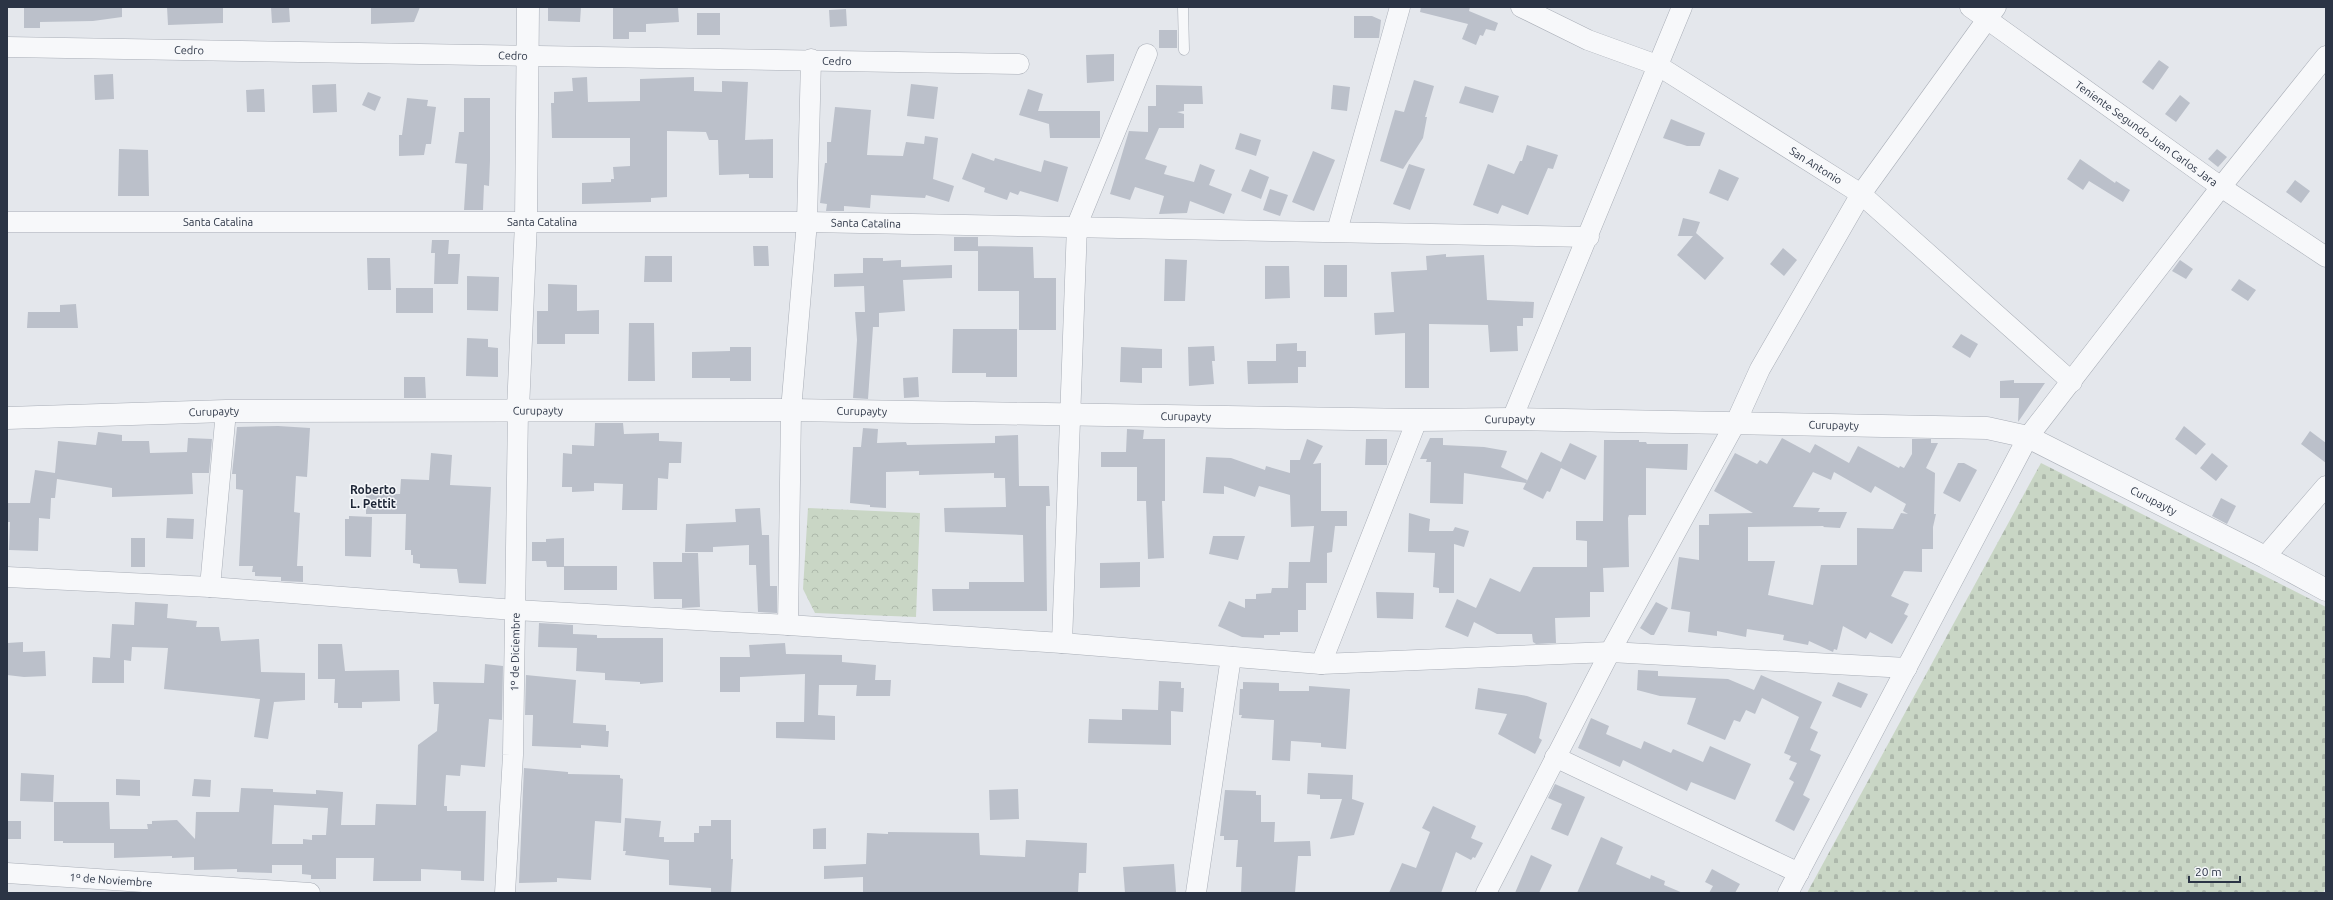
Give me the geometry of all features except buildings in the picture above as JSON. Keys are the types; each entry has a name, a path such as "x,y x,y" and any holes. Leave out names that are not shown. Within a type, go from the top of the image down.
{"street":[{"path":"518,410 526,222 528,7"},
{"path":"1337,231 1400,7"},
{"name":"San Antonio","path":"1521,7 1588,40 1657,66 1861,194 2072,382"},
{"path":"1512,419 1589,237 1682,7"},
{"name":"Teniente Segundo Juan Carlos Jara","path":"1970,7 1992,13 2221,187 2326,257"},
{"path":"1486,893 1610,652 1736,422 1760,369 1861,194 1992,13"},
{"name":"Cedro","path":"7,47 811,59 1019,64"},
{"path":"1062,643 1078,226 1147,54"},
{"path":"1788,893 2028,437 2072,382 2221,187 2326,56"},
{"path":"788,625 791,410 807,222 811,59"},
{"name":"Santa Catalina","path":"7,222 807,222 1589,237"},
{"name":"1º de Diciembre","path":"505,893 513,755 518,410"},
{"name":"Curupayty","path":"7,418 226,411 791,410 1417,420 1512,419 1736,422 1987,428 2028,437 2265,557 2326,590"},
{"path":"210,587 226,411"},
{"path":"1321,664 1417,420"},
{"path":"2265,557 2326,486"},
{"path":"7,577 210,587 515,610 788,625 1062,643 1321,664 1610,652 1907,668"},
{"path":"1196,893 1231,657"},
{"path":"1555,758 1799,874"},
{"name":"1º de Noviembre","path":"7,873 214,890 310,893"}],"lane":[{"path":"1183,7 1184,50"}],"green space":[{"path":"2041,463 2326,607 2326,887 2323,893 1807,893"},
{"path":"808,508 920,513 916,617 815,613 803,589"}],"district":[{"name":"Roberto L. Pettit","path":"373,497"}]}
